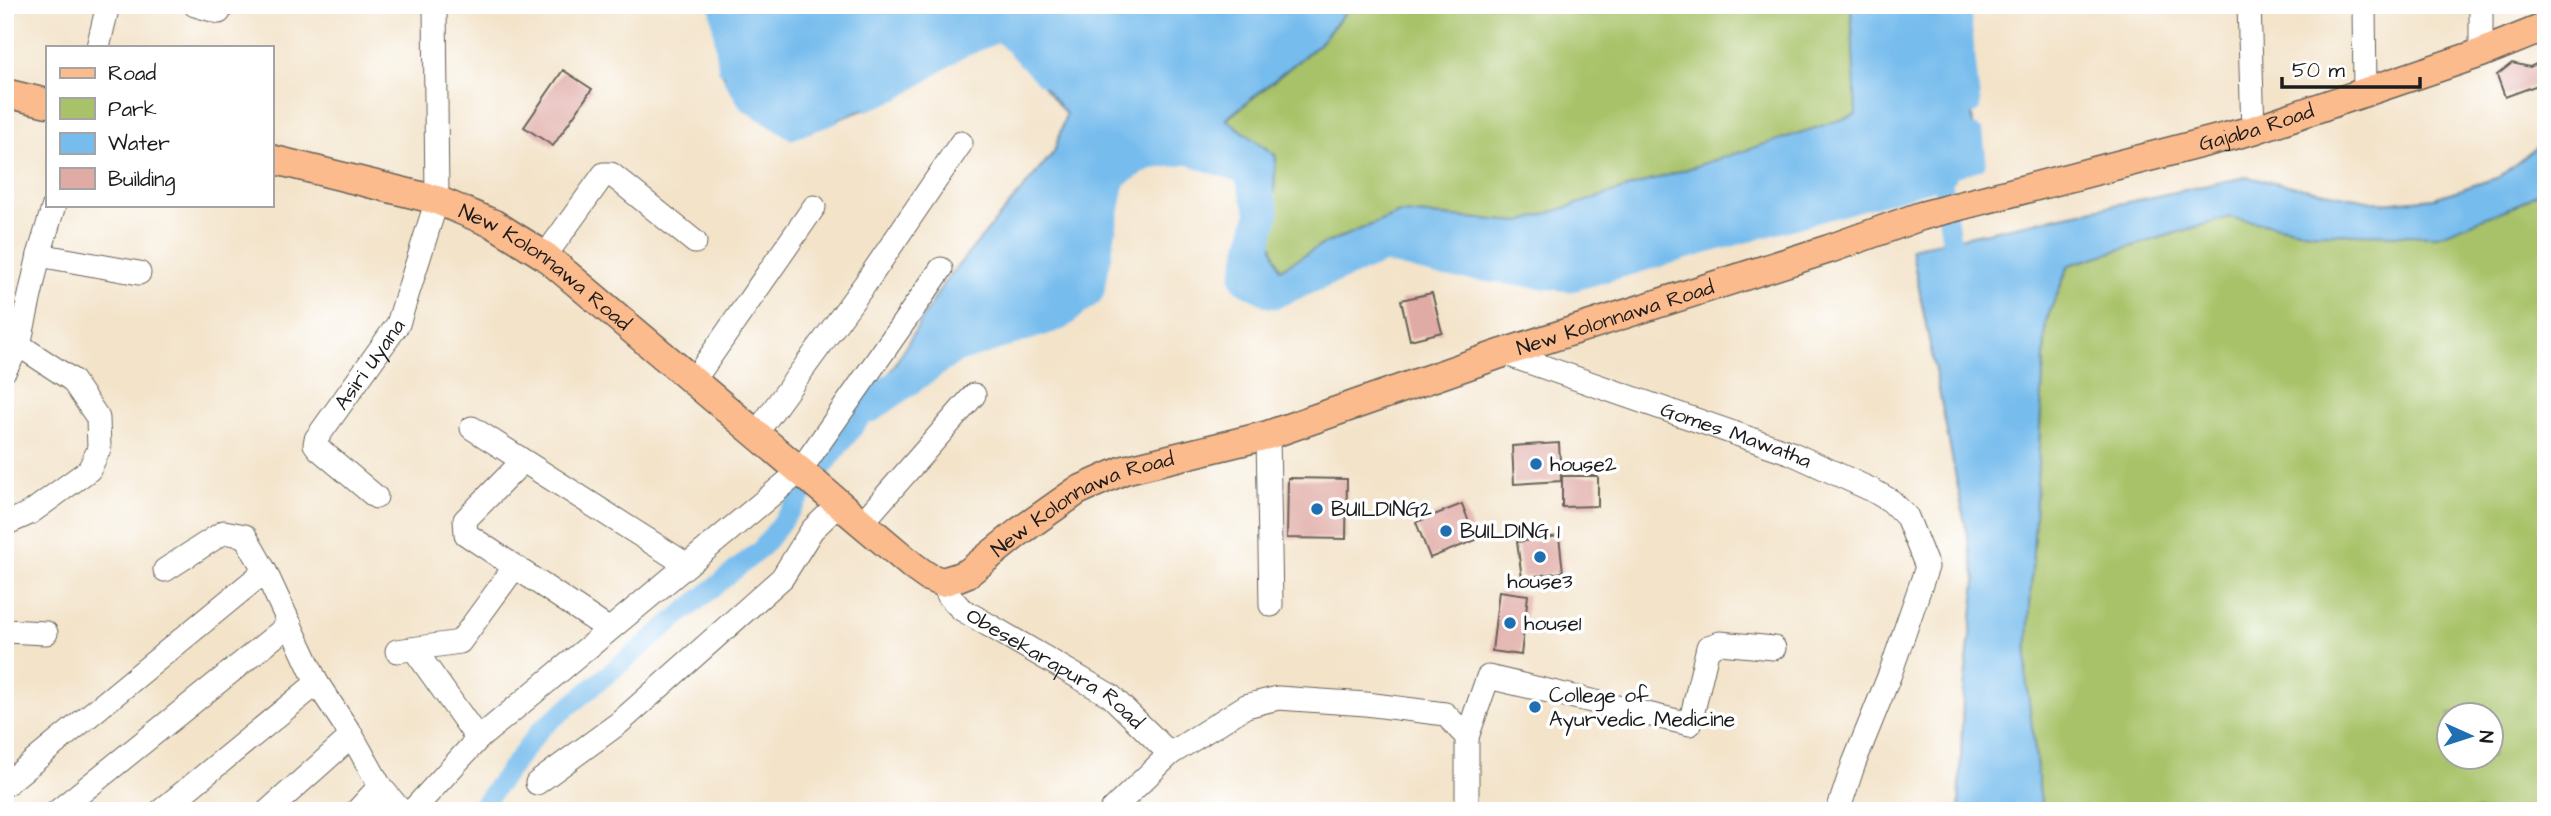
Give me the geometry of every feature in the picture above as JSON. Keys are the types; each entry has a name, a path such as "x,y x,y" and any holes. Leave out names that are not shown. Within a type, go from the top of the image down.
{"main road":[{"name":"Gajaba Road","path":"2001,194 2253,130 2481,53 2546,27"},
{"path":"5,93 46,103"},
{"name":"New Kolonnawa Road","path":"273,159 437,200 494,224 545,257 914,567 928,577 942,582 968,573 1019,532 1077,491 1124,470 1268,435 1503,353 1921,216 2001,194"}],"street":[{"path":"98,46 108,5"},
{"path":"195,5 219,12"},
{"path":"435,5 437,200"},
{"path":"2249,5 2253,130"},
{"path":"2364,5 2365,92"},
{"path":"2481,5 2481,53"},
{"path":"755,435 865,284 961,143"},
{"path":"545,257 604,174 611,174 695,242"},
{"name":"Asiri Uyana","path":"376,497 319,449 316,439 398,324 437,200"},
{"path":"5,370 19,345 39,255 54,206"},
{"path":"692,383 814,207"},
{"path":"39,255 139,273"},
{"path":"412,811 478,739 608,629 802,474 941,269"},
{"path":"5,524 30,513 89,470 99,449 98,418 72,380 19,345"},
{"name":"Gomes Mawatha","path":"1503,353 1791,453 1892,500 1907,517 1927,567 1838,811"},
{"path":"862,523 974,395"},
{"path":"472,428 687,565"},
{"path":"1268,435 1271,605"},
{"path":"523,461 465,520 466,534 608,629"},
{"path":"537,783 619,723 782,578 812,530 836,502"},
{"path":"165,570 224,533 245,536 265,571 317,683 352,736 380,786 401,811"},
{"path":"478,739 405,650 460,642 514,568"},
{"path":"5,785 265,571"},
{"name":"Obesekarapura Road","path":"942,582 949,596 961,609 1111,695 1170,754"},
{"path":"58,811 290,624"},
{"path":"5,631 46,633"},
{"path":"1467,811 1467,737 1488,677 1690,724 1708,647 1720,643 1774,648"},
{"path":"161,811 317,683"},
{"path":"1111,811 1170,754 1246,706 1278,698 1366,704 1445,714 1467,737"},
{"path":"268,811 352,736"},
{"path":"357,811 380,786"}],"green space":[{"path":"1355,5 1851,5 1857,115 1521,222 1400,213 1322,245 1280,270 1271,242 1276,156 1226,120 1319,44 1348,9"},
{"path":"2546,188 2546,811 2042,811 2026,677 2046,321 2069,265 2229,217 2316,233 2515,206"}],"water":[{"path":"710,5 823,5 828,8 868,8 874,5 1355,5 1348,9 1319,44 1226,119 1276,156 1271,242 1280,269 1322,245 1400,213 1521,222 1856,115 1851,5 1960,5 1977,161 1570,275 1442,260 1384,246 1273,292 1247,278 1263,212 1249,169 1189,148 1146,153 1110,174 1088,290 1058,314 952,348 870,406 945,281 1054,152 1066,114 1040,82 999,40 961,56 898,97 792,137 743,107 721,71"},
{"path":"2546,140 2546,188 2515,206 2438,236 2316,233 2229,217 2069,265 2046,321 2026,677 2042,811 1959,811 1963,699 1976,580 1911,248 2246,177 2383,203 2434,198 2499,177"}],"building":[{"path":"2546,59 2546,82 2505,97 2497,75 2512,63 2530,67"},
{"path":"563,70 592,89 553,146 524,127"},
{"path":"1432,293 1442,332 1410,340 1401,300"},
{"name":"house2","path":"1559,443 1561,481 1514,484 1512,446"},
{"path":"1562,476 1598,476 1598,506 1562,507"},
{"name":"BUILDING2","path":"1288,478 1347,479 1346,539 1287,538"},
{"name":"BUILDING 1","path":"1462,504 1476,540 1430,558 1416,522"},
{"name":"house3","path":"1559,536 1563,572 1522,578 1517,542"},
{"name":"house1","path":"1499,591 1528,595 1521,655 1492,651"}],"waterway":[{"path":"710,5 721,71"},
{"path":"1960,5 1971,105"},
{"path":"868,108 898,97 961,56 999,40 1040,82 1046,84"},
{"path":"726,80 743,107 792,137 836,121"},
{"path":"1963,262 1951,239 1941,171 1977,161 1974,135"},
{"path":"870,406 952,348 1058,314 1088,290 1110,174 1146,153 1189,148 1249,169 1263,212 1247,278 1273,292 1384,246 1442,260 1570,275 1941,171"},
{"path":"478,811 540,730 762,548 870,406"}],"place":[{"name":"house2","path":"1536,464"},
{"name":"BUILDING2","path":"1317,509"},
{"name":"BUILDING 1","path":"1446,531"},
{"name":"house3","path":"1540,557"},
{"name":"house1","path":"1510,623"},
{"name":"College of Ayurvedic Medicine","path":"1535,707"}]}
